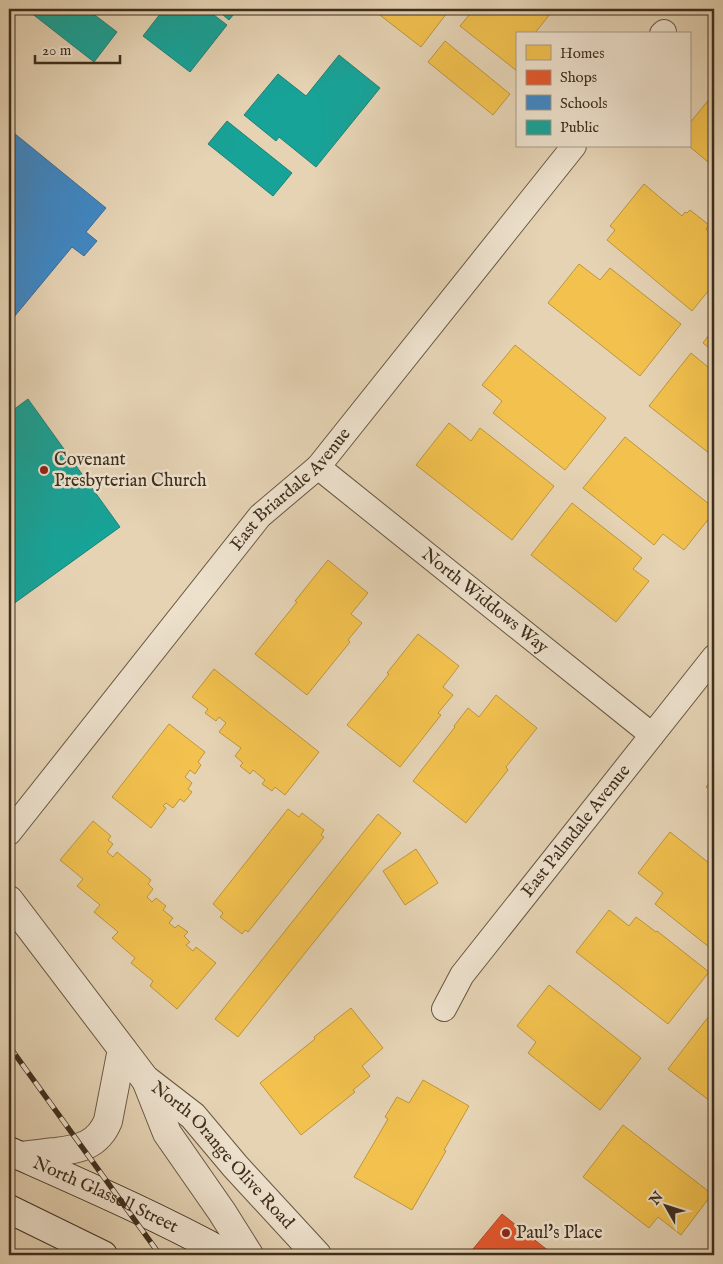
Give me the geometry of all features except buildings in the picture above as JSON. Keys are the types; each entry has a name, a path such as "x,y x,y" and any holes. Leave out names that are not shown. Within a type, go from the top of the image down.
{"street":[{"name":"East Briardale Avenue","path":"9,833 260,516 318,467 572,148"},
{"name":"North Widdows Way","path":"318,467 652,735"},
{"name":"East Palmdale Avenue","path":"444,1009 462,975 714,657"},
{"name":"North Orange Olive Road","path":"9,900 145,1078 193,1116 235,1166 317,1255"},
{"path":"15,1153 73,1150 100,1136 108,1122 122,1049"},
{"name":"North Orange Olive Road","path":"145,1078 167,1133 222,1212 249,1255"},
{"name":"North Glassell Street","path":"15,1153 191,1234 228,1255"},
{"path":"9,1209 103,1255"}],"railway":[{"path":"9,1046 160,1255"}],"place":[{"name":"Covenant Presbyterian Church","path":"44,470"},
{"name":"Paul's Place","path":"506,1233"}]}
